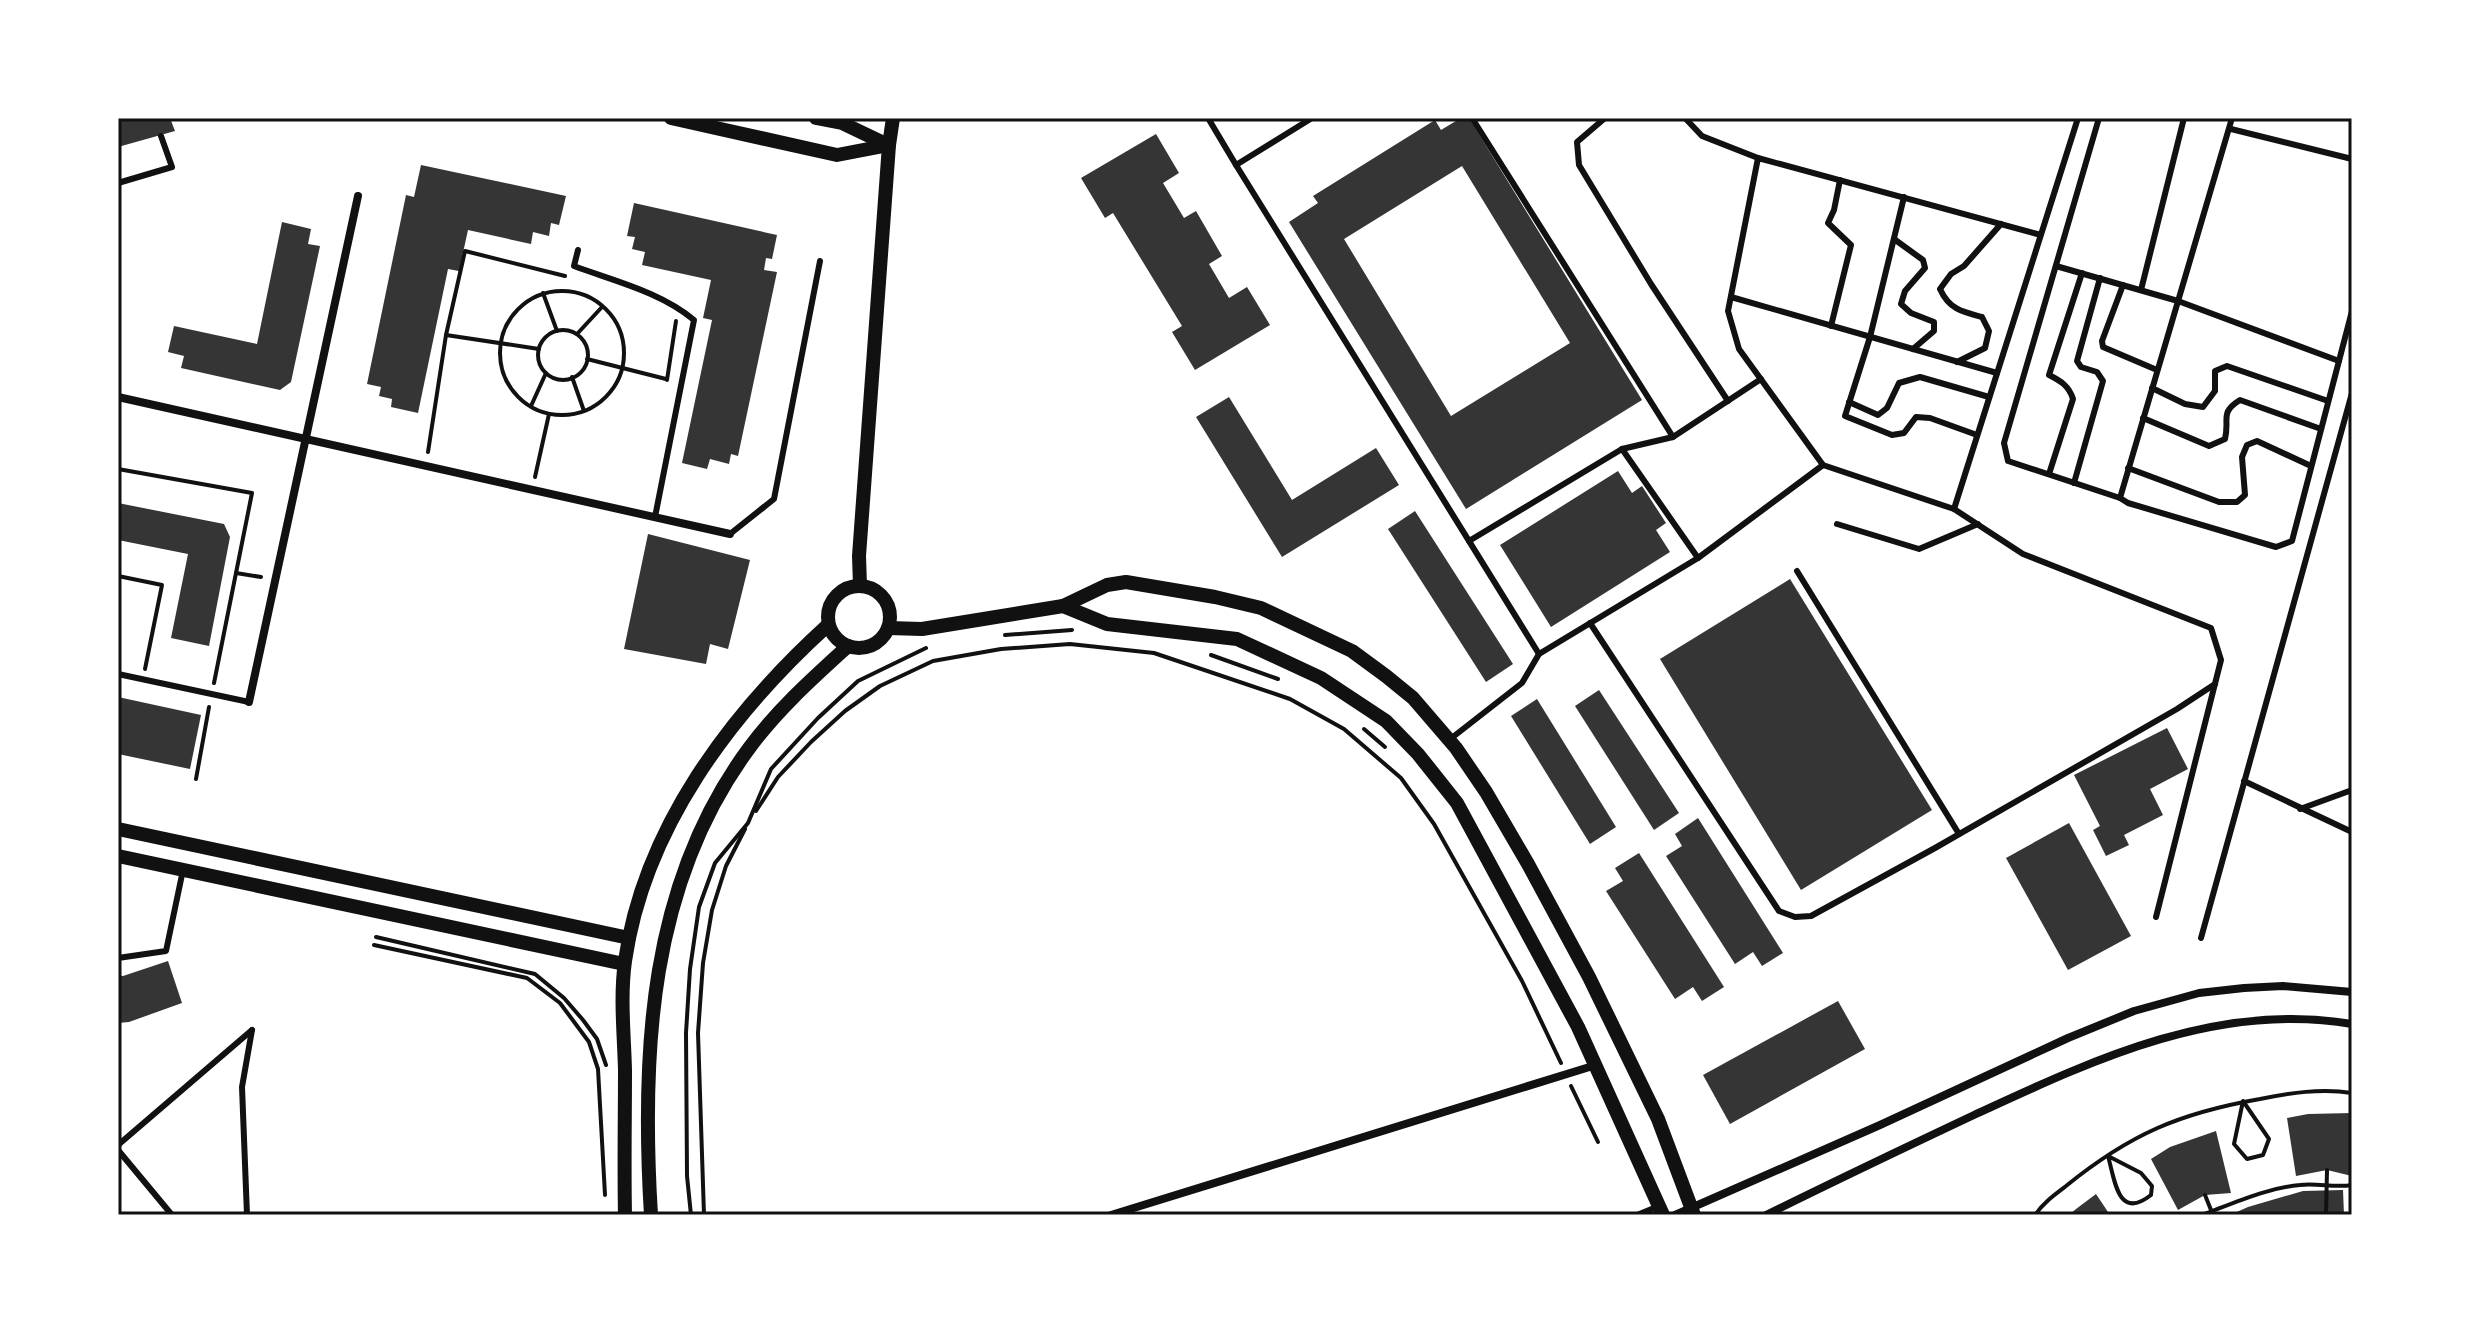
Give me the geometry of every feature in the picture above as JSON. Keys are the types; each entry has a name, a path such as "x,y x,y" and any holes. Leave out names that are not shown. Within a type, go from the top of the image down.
{"street":[{"path":"671,118 837,155 889,145"},
{"path":"816,118 842,123 889,145"},
{"path":"860,586 859,556 893,118"},
{"path":"249,702 358,196"},
{"path":"118,397 730,534"},
{"path":"888,628 922,629 1063,606 1107,585 1126,582 1261,608 1352,651 1413,698 1449,740 1486,792 1589,977 1658,1119 1693,1212"},
{"path":"860,586 878,593 889,609 888,628 876,643 867,648 839,642 828,625 827,616 834,598 850,587 860,586"},
{"path":"1063,606 1107,624 1237,639 1321,678 1386,721 1418,754 1457,803 1596,1065 1661,1210"},
{"path":"625,1215 624,964 653,857 701,770 759,697 828,625"},
{"path":"651,1215 648,1093 652,1009 662,949 679,886 712,808 749,747 783,707 848,646"},
{"path":"624,964 119,856 121,830 629,938"},
{"path":"1675,1215 1693,1212 2007,1065 2134,1011 2199,993 2244,988 2283,986 2352,992"},
{"path":"1766,1215 2039,1085 2169,1035 2243,1021 2288,1018 2352,1024"},
{"path":"1111,1215 1596,1065"}],"lane":[{"path":"1208,118 1539,654"},
{"path":"1236,165 1312,118"},
{"path":"1472,118 1673,437"},
{"path":"1605,118 1577,142 1579,165 1651,284 1728,401"},
{"path":"1685,118 1702,136 1758,158 2041,235"},
{"path":"1954,509 2078,118"},
{"path":"2099,118 2004,443 2008,461 2128,503 2276,547 2292,541 2352,311"},
{"path":"2141,290 2184,118"},
{"path":"2120,498 2232,118"},
{"path":"2231,129 2352,159"},
{"path":"118,183 172,167 161,136"},
{"path":"1758,158 1728,311 1739,349 1823,465 1954,509 2023,554 2211,628 2221,660 2156,917"},
{"path":"1831,326 1851,245 1828,223 1840,180"},
{"path":"1904,197 1870,337 1845,416 1892,435 1904,433 1916,417 1930,418 1977,435"},
{"path":"1957,362 1985,348 1989,331 1982,317 1961,312 1946,304 1940,289 2001,224"},
{"path":"1894,239 1923,260 1925,268 1905,291 1901,304 1911,313 1934,322 1934,331 1913,349"},
{"path":"578,250 574,266 645,292 694,320 655,517"},
{"path":"730,534 774,499 820,261"},
{"path":"2056,266 2178,301 2339,361"},
{"path":"2049,474 2073,399 2071,391 2049,375 2082,273"},
{"path":"2074,483 2103,381 2097,372 2081,367 2077,361 2100,278"},
{"path":"2123,285 2102,341 2103,347 2157,370"},
{"path":"1731,297 1997,373"},
{"path":"2152,388 2185,404 2203,407 2215,391 2215,371 2227,366 2328,401"},
{"path":"1849,402 1878,415 1887,408 1899,383 1920,377 1989,397"},
{"path":"1469,541 1622,449 1673,437 1761,379"},
{"path":"2201,938 2352,393"},
{"path":"2143,418 2209,446 2225,439 2225,414 2240,400 2321,429"},
{"path":"2128,468 2219,502 2237,502 2245,495 2242,457 2247,445 2257,441 2311,466"},
{"path":"1622,449 1698,558"},
{"path":"1449,740 1522,683 1539,654 1698,558 1823,465"},
{"path":"1837,524 1919,549 1978,524"},
{"path":"1797,571 1959,834"},
{"path":"1590,623 1779,911 1795,917 1811,916 1959,834 2215,684"},
{"path":"118,674 249,702"},
{"path":"2244,781 2352,832"},
{"path":"2300,809 2352,790"},
{"path":"118,958 166,951 183,870"},
{"path":"172,1215 118,1147 252,1030 242,1087 247,1215"},
{"path":"1637,1215 1661,1210"}],"path":[{"path":"426,466 446,335 468,244"},
{"path":"465,251 575,278"},
{"path":"572,290 592,298 613,316 624,342 623,369 607,397 584,411 567,416 549,414 531,406 514,393 501,366 501,343 507,323 525,302 543,293 572,290"},
{"path":"543,293 557,331"},
{"path":"577,334 602,307"},
{"path":"587,359 666,380 678,310"},
{"path":"557,331 577,334 586,346 587,359 578,374 572,377 559,379 546,373 539,363 543,339 557,331"},
{"path":"446,335 539,349"},
{"path":"531,406 546,373"},
{"path":"572,377 584,411"},
{"path":"532,490 549,414"},
{"path":"118,469 252,493 196,779"},
{"path":"236,573 275,580"},
{"path":"118,576 162,585 143,679"},
{"path":"999,635 1070,630 1084,632"},
{"path":"691,1215 687,1176 686,1033 690,969 699,907 715,863 748,823 778,777 845,711 880,686 933,661 1001,649 1070,644 1154,653 1290,699 1344,729 1401,778 1434,824 1522,981 1598,1142"},
{"path":"704,1215 698,1033 703,963 712,910 726,866 771,769 818,718 858,681 928,647"},
{"path":"1208,654 1282,681"},
{"path":"1364,729 1388,750"},
{"path":"376,937 535,974 564,998 597,1039 607,1068"},
{"path":"374,945 532,980 560,1003 589,1042 598,1069 606,1200"},
{"path":"686,1033 698,1033"},
{"path":"589,1042 597,1039"},
{"path":"2035,1215 2043,1204 2086,1169 2129,1142 2197,1111 2290,1093 2352,1093"},
{"path":"2243,1101 2269,1139 2263,1155 2247,1159 2234,1144 2243,1101"},
{"path":"2108,1156 2141,1173 2152,1186 2151,1195 2139,1204 2130,1205 2121,1199 2108,1156"},
{"path":"2326,1215 2327,1170"},
{"path":"2202,1215 2253,1195 2287,1186 2352,1185"},
{"path":"2205,1195 2212,1213"}],"building":[{"path":"118,118 170,118 175,131 118,147"},
{"path":"1461,118 1469,118 1642,400 1466,509 1289,222 1318,203 1313,196 1435,120 1441,130","holes":["1462,166 1570,343 1451,416 1344,239"]},
{"path":"1156,134 1179,173 1163,183 1184,218 1196,211 1222,256 1209,264 1229,298 1247,287 1270,325 1195,370 1172,332 1182,326 1113,213 1105,218 1081,178"},
{"path":"421,165 566,196 559,225 551,223 549,236 533,232 531,244 468,230 459,271 448,269 418,413 391,407 392,399 379,396 381,387 367,384 406,195 414,197"},
{"path":"634,203 777,235 772,259 766,258 764,270 777,272 738,456 731,454 729,464 710,459 707,469 682,463 712,320 703,318 711,280 642,265 645,252 632,249 635,237 627,236"},
{"path":"282,222 311,229 308,244 320,246 291,382 280,390 181,368 184,356 168,352 174,326 257,344"},
{"path":"1229,397 1292,500 1376,448 1399,485 1282,557 1196,417"},
{"path":"1618,471 1632,493 1642,486 1666,523 1656,530 1670,552 1551,627 1500,545"},
{"path":"118,503 224,524 230,537 209,646 171,638 188,554 118,540"},
{"path":"1415,511 1513,664 1486,682 1388,529"},
{"path":"648,534 750,560 728,649 710,644 706,664 624,649"},
{"path":"1790,579 1932,810 1801,890 1660,659"},
{"path":"1599,690 1679,813 1654,830 1575,706"},
{"path":"118,697 201,715 190,769 118,754"},
{"path":"1537,699 1616,827 1590,844 1511,716"},
{"path":"2167,728 2188,769 2150,789 2163,815 2124,835 2129,845 2106,856 2093,830 2100,826 2074,775"},
{"path":"1698,818 1783,953 1762,966 1753,952 1735,964 1666,856 1682,846 1675,834"},
{"path":"2069,823 2131,936 2068,970 2006,858"},
{"path":"1639,853 1724,987 1702,1001 1693,987 1675,999 1606,891 1623,881 1615,868"},
{"path":"168,961 182,1003 118,1023 118,975"},
{"path":"1838,1001 1865,1049 1730,1124 1703,1075"},
{"path":"2352,1113 2352,1176 2327,1170 2296,1176 2287,1118"},
{"path":"2216,1131 2231,1193 2205,1195 2178,1210 2151,1159 2170,1147"},
{"path":"2343,1190 2344,1215 2230,1215 2303,1191"},
{"path":"2096,1194 2110,1215 2069,1215 2076,1209"}]}
